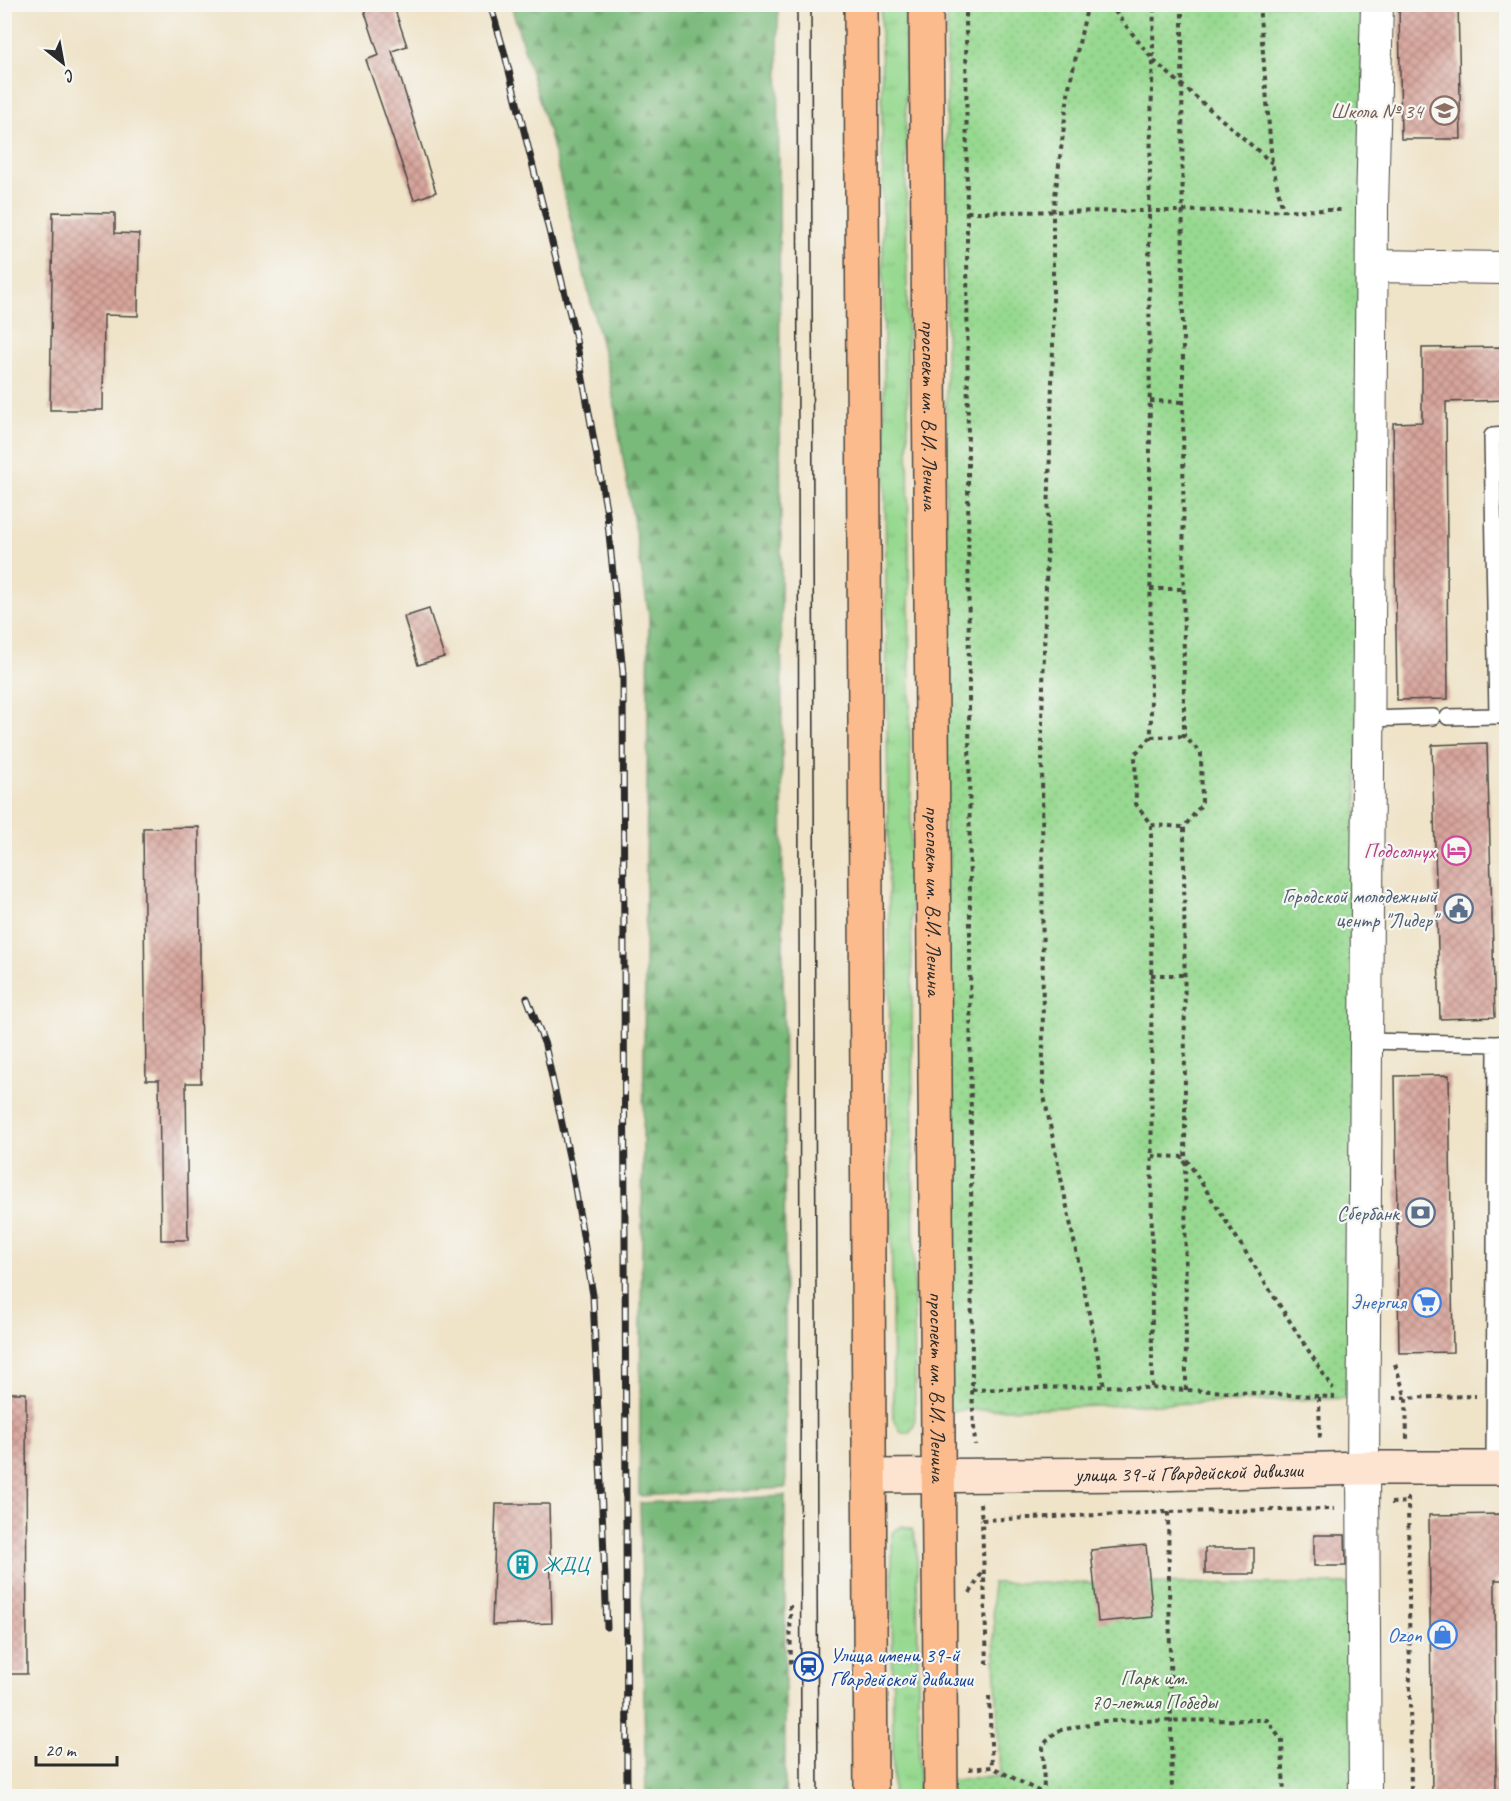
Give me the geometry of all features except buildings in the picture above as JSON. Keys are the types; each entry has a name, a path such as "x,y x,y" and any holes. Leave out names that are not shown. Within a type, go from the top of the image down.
{"main road":[{"path":"861,4 871,1797"},
{"name":"проспект им. В.И. Ленина","path":"926,4 941,1797"},
{"name":"улица 39-й Гвардейской дивизии","path":"869,1476 1500,1468"}],"street":[{"path":"1365,1797 1363,1468 1372,266 1377,4"},
{"path":"1372,266 1506,268"}],"lane":[{"path":"1369,719 1502,716 1492,436 1506,435"},
{"path":"1367,1041 1501,1043 1501,1277 1494,1396 1500,1468"}],"path":[{"path":"966,4 972,1390 1104,1386 1338,1397 1185,1157"},
{"path":"1088,4 1069,87 1053,212 1053,349 1042,720 1043,1091 1104,1386"},
{"path":"1109,4 1153,60 1272,163"},
{"path":"1152,1387 1151,825 1136,804 1135,754 1150,737 1149,211 1154,4"},
{"path":"1182,4 1184,736 1201,753 1202,794 1202,804 1184,827 1186,1390"},
{"path":"1259,4 1272,163 1283,211"},
{"path":"967,212 1347,210"},
{"path":"1150,401 1183,402"},
{"path":"1150,589 1184,589"},
{"path":"1150,737 1184,736"},
{"path":"1151,825 1184,827"},
{"path":"1151,975 1185,975"},
{"path":"1152,1156 1185,1157"},
{"path":"1364,1399 1494,1396"},
{"path":"1406,1398 1411,1797"},
{"path":"987,1664 982,1520 1168,1512 1344,1509"},
{"path":"1168,1512 1172,1797"},
{"path":"790,1605 791,1667"},
{"path":"989,1696 992,1767 1045,1796"},
{"path":"1045,1796 1043,1745 1057,1731 1104,1721 1171,1719 1267,1720 1282,1740 1284,1797"}],"green space":[{"path":"511,5 778,5 786,1488 639,1496 649,615 610,379 549,133"},
{"path":"881,5 905,5 915,1417 914,1426 909,1433 901,1432 893,1417"},
{"path":"947,5 1365,5 1351,1398 944,1411"},
{"path":"785,1496 785,1796 646,1796 640,1503"},
{"path":"902,1526 912,1529 917,1546 919,1796 893,1796 892,1533"},
{"name":"Парк им. 70-летия Победы","path":"992,1583 1359,1584 1360,1796 948,1796 947,1781 1000,1776"}],"tram line":[{"path":"797,4 801,1796"},
{"path":"811,4 818,1796"}],"railway":[{"path":"490,4 504,51 575,334 607,514 623,673 627,1796"},
{"path":"527,998 545,1045 572,1170 593,1295 607,1627"}],"place":[{"name":"Школа № 34","path":"1444,111"},
{"name":"Подсолнух","path":"1456,851"},
{"name":"Городской молодежный центр \"Лидер\"","path":"1458,908"},
{"name":"Сбербанк","path":"1420,1213"},
{"name":"Энергия","path":"1427,1302"},
{"name":"ЖДЦ","path":"522,1564"},
{"name":"Ozon","path":"1443,1635"},
{"name":"Улица имени 39-й Гвардейской дивизии","path":"809,1667"}]}
